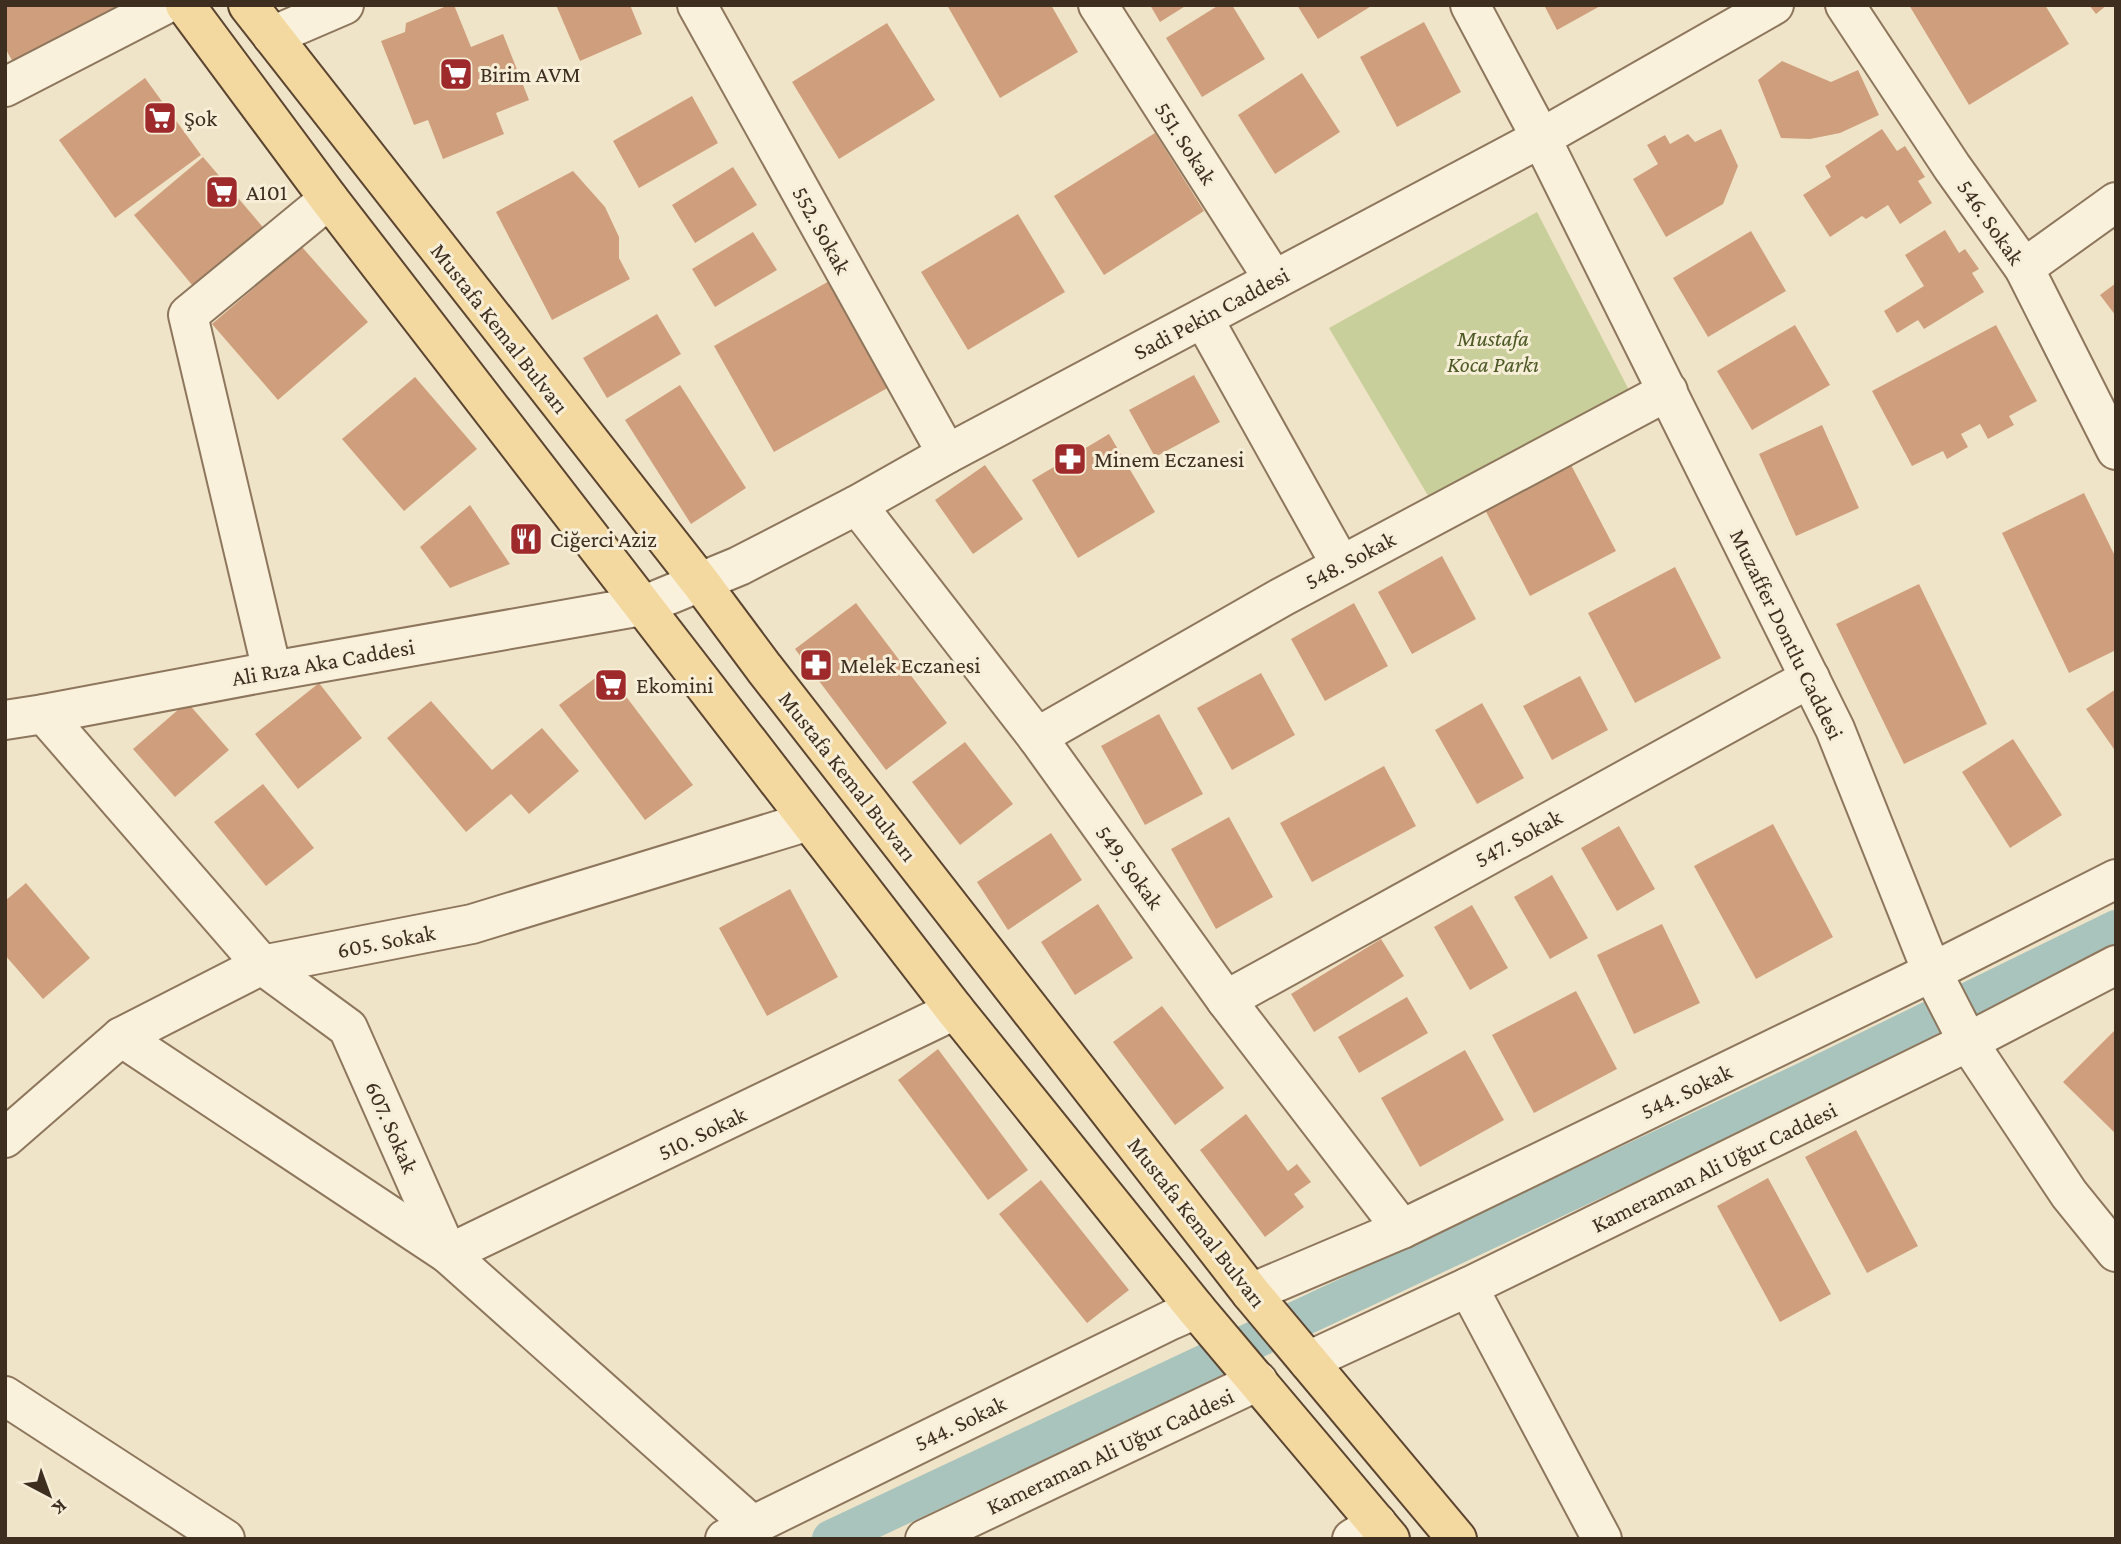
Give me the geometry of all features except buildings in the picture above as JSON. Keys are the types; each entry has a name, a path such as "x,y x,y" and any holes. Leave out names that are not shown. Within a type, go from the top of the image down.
{"main road":[{"path":"185,5 329,199 808,821 955,1010 1253,1375 1373,1533"},
{"name":"Mustafa Kemal Bulvarı","path":"248,5 700,582 797,711 1251,1293 1457,1539"}],"street":[{"path":"5,87 164,5"},
{"path":"272,36 344,5"},
{"name":"552. Sokak","path":"698,5 947,454"},
{"name":"551. Sokak","path":"1098,5 1274,280"},
{"name":"Muzaffer Dontlu Caddesi","path":"1470,5 1541,138 1835,729 1932,972 1968,1042 2069,1194 2116,1252"},
{"name":"Sadi Pekin Caddesi","path":"642,606 739,566 858,505 947,454 1541,138 1774,5"},
{"name":"546. Sokak","path":"1845,5 1952,167 2024,268 2116,450"},
{"path":"272,671 188,315 329,199"},
{"path":"2024,268 2116,202"},
{"path":"1203,317 1341,565"},
{"name":"548. Sokak","path":"1037,737 1270,603 1668,391"},
{"name":"549. Sokak","path":"858,505 1037,737 1226,1000 1402,1229"},
{"name":"Ali Rıza Aka Caddesi","path":"5,720 642,606"},
{"name":"547. Sokak","path":"1226,1000 1810,678"},
{"name":"607. Sokak","path":"44,715 262,965 348,1028 448,1254 738,1532"},
{"name":"605. Sokak","path":"5,1138 121,1037 262,965 472,924 808,821"},
{"name":"544. Sokak","path":"1251,1293 1402,1229 1932,972 2116,878"},
{"name":"Kameraman Ali Uğur Caddesi","path":"1308,1361 1468,1287 1968,1042 2116,965"},
{"name":"510. Sokak","path":"448,1254 955,1010"},
{"path":"121,1037 448,1254"},
{"path":"1468,1287 1602,1539"},
{"name":"544. Sokak","path":"738,1532 1159,1326 1200,1313"},
{"name":"Kameraman Ali Uğur Caddesi","path":"925,1539 1253,1375"},
{"path":"5,1396 225,1539"}],"green space":[{"name":"Mustafa Koca Parkı","path":"1537,212 1629,390 1430,499 1329,328"}],"waterway":[{"path":"831,1539 1803,1082 2116,929"}],"place":[{"name":"Birim AVM","path":"456,74"},
{"name":"Şok","path":"160,118"},
{"name":"A101","path":"222,192"},
{"name":"Minem Eczanesi","path":"1070,459"},
{"name":"Ciğerci Aziz","path":"526,539"},
{"name":"Melek Eczanesi","path":"816,665"},
{"name":"Ekomini","path":"611,685"}]}
